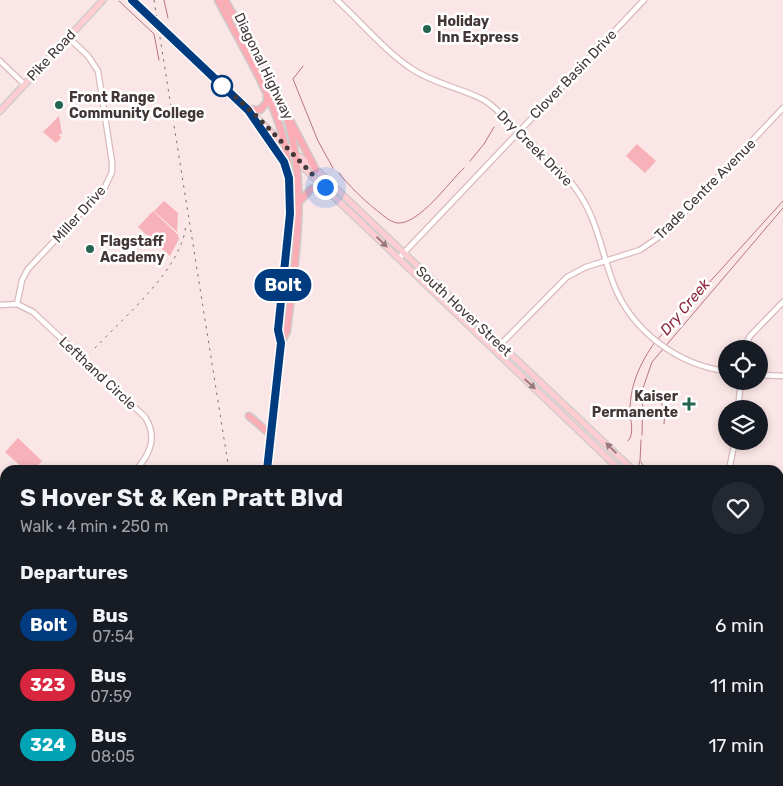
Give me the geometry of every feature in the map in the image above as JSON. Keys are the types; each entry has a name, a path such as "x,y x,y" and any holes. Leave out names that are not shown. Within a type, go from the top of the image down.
{"highway":[{"name":"Diagonal Highway","path":"218,0 266,94 285,145 289,178"},
{"name":"Diagonal Highway","path":"225,0 270,79 286,115 294,153 299,202 287,331 281,343"},
{"path":"240,103 249,109 260,110 267,102 266,94"},
{"path":"248,110 282,158 289,178 290,220 278,330 281,343 268,465"},
{"path":"286,115 316,170"},
{"path":"299,202 311,189 325,187"},
{"path":"249,416 271,435"}],"main road":[{"name":"Pike Road","path":"0,111 102,0"},
{"name":"South Hover Street","path":"132,0 285,145 316,170 495,350 615,465"},
{"name":"South Hover Street","path":"294,153 304,168 500,345 628,465"},
{"path":"495,350 500,345"}],"street":[{"name":"Dry Creek Drive","path":"337,0 410,68 483,100 562,173 581,197 597,226 607,261 623,303 641,327 666,348 696,364 718,369"},
{"name":"Clover Basin Drive","path":"401,256 644,0"},
{"name":"Miller Drive","path":"18,304 22,280 28,269 105,187 112,172 98,72 88,56 68,37"},
{"path":"0,61 24,84"},
{"name":"Trade Centre Avenue","path":"500,345 560,282 582,268 640,250 666,232 783,108"},
{"path":"748,340 783,302"},
{"path":"0,305 18,304"},
{"name":"Lefthand Circle","path":"18,304 33,312 145,417 150,428 152,442 146,458 140,465"},
{"path":"768,375 783,376"},
{"path":"730,465 733,450"}],"shaded area":[{"path":"59,116 62,134 59,134 61,138 56,143 43,132"},
{"path":"637,144 656,161 645,173 626,156"},
{"path":"164,201 178,213 177,232 154,211"},
{"path":"153,211 178,235 179,239 170,256 138,227"},
{"path":"18,438 42,461 38,465 19,465 5,452"}],"waterway":[{"path":"164,0 168,18"},
{"path":"119,1 154,34 159,60"},
{"path":"303,66 293,79 318,141 333,168"},
{"path":"470,161 484,144 494,127"},
{"path":"339,173 370,205 388,219 397,223 406,222 424,210 464,168"},
{"path":"658,339 783,201"},
{"name":"Dry Creek","path":"642,435 643,388 652,362 783,208"},
{"path":"628,441 632,431 630,401 634,383 640,366 655,342"},
{"path":"661,402 665,412 664,424"},
{"name":"Dry Creek","path":"639,465 641,440"}],"railway":[{"path":"154,0 228,465"},
{"path":"95,348 151,290 164,273 175,257 183,240 186,223"}],"bus line":[{"name":"Bolt","path":"132,0 248,110 265,137 282,158 288,171 290,214 288,243 278,330 281,343 268,465"}],"place":[{"name":"Holiday Inn Express","path":"427,29"},
{"name":"Front Range Community College","path":"59,105"},
{"name":"Flagstaff Academy","path":"90,249"},
{"name":"Kaiser Permanente","path":"689,404"}],"route":[{"path":"222,86 294,153 304,168 325,187"}]}
